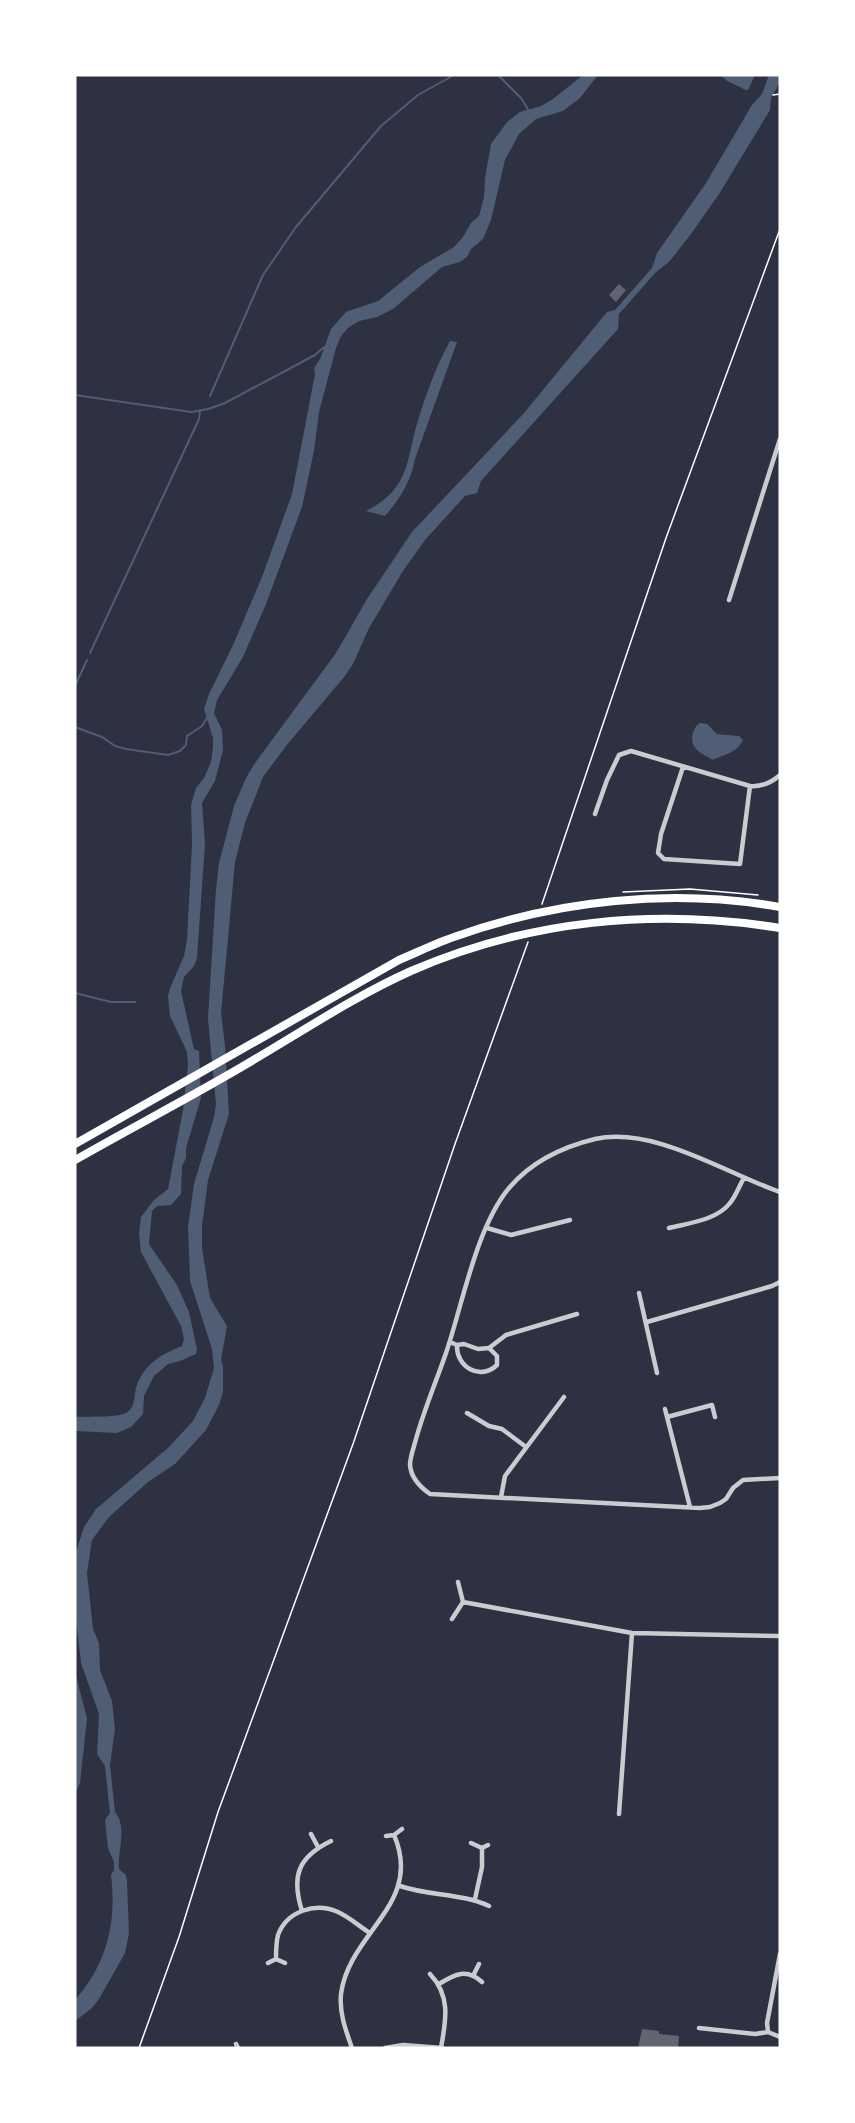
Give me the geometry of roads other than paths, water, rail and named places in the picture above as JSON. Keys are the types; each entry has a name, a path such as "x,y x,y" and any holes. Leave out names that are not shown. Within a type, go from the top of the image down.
{"highway":[{"path":"75,1144 399,960 453,937 512,919 558,909 616,901 687,897 780,907"},
{"path":"75,1160 243,1067 346,1005 410,972 459,952 555,927 585,923 655,918 720,921 780,928"}],"street":[{"path":"729,600 780,439"},
{"path":"595,814 619,755 631,751 756,787 772,782 780,775"},
{"path":"683,767 661,834 658,853 664,859 740,864 750,786"},
{"path":"780,1192 669,1146 626,1137 594,1140 553,1153 531,1167 521,1175 501,1200 487,1228 472,1266 450,1342 410,1461 410,1469 417,1482 430,1494 690,1507 710,1507 720,1503 738,1483 748,1478 780,1478"},
{"path":"669,1228 719,1213 730,1203 744,1178"},
{"path":"487,1228 511,1235 570,1220"},
{"path":"647,1322 780,1282"},
{"path":"639,1293 657,1373"},
{"path":"450,1342 478,1349 489,1348 506,1335 577,1314"},
{"path":"457,1345 456,1352 460,1361 470,1370 478,1372 490,1370 497,1365 497,1356 489,1348"},
{"path":"501,1497 505,1476 564,1396"},
{"path":"667,1418 712,1405 715,1417"},
{"path":"665,1409 690,1507"},
{"path":"467,1413 489,1426 502,1429 526,1447"},
{"path":"452,1619 463,1602 458,1582"},
{"path":"463,1602 632,1633 780,1636"},
{"path":"619,1814 632,1633"},
{"path":"386,1836 394,1835 402,1829"},
{"path":"311,1834 318,1847"},
{"path":"352,2048 345,2028 341,1995 348,1968 400,1886 400,1850 394,1835"},
{"path":"302,1911 297,1894 297,1876 305,1859 318,1847 331,1840"},
{"path":"471,1843 482,1848"},
{"path":"482,1848 488,1845"},
{"path":"475,1899 482,1867 482,1848"},
{"path":"400,1886 434,1895 475,1899 489,1906"},
{"path":"276,1959 278,1937 285,1923 302,1911 326,1908 339,1913 369,1933"},
{"path":"768,2032 767,2023 780,1954"},
{"path":"268,1963 276,1959"},
{"path":"276,1959 285,1963"},
{"path":"474,1974 479,1964"},
{"path":"386,2048 403,2046 442,2048 446,2017 439,1984 430,1974"},
{"path":"439,1984 461,1974 474,1974 482,1982"},
{"path":"699,2028 755,2034 768,2032 780,2037"}],"water":[{"path":"583,75 598,75 580,98 563,111 536,119 519,134 505,160 491,220 483,239 471,249 467,257 460,262 442,267 393,309 377,317 359,321 348,328 341,336 336,348 319,412 314,451 302,507 266,604 243,657 217,700 214,713 222,730 223,750 215,781 202,803 205,844 197,958 194,966 184,977 181,991 194,1049 199,1051 201,1098 182,1166 181,1194 171,1205 157,1206 152,1211 149,1244 177,1285 189,1312 197,1349 196,1354 168,1364 154,1376 144,1396 143,1414 131,1427 117,1433 75,1431 75,1417 116,1416 129,1411 143,1373 154,1361 182,1346 184,1339 181,1326 141,1252 139,1233 141,1217 154,1200 168,1189 183,1110 188,1065 187,1052 170,1016 168,996 184,956 187,940 192,843 191,805 196,788 204,778 211,762 213,748 213,738 204,709 262,577 292,494 315,374 314,368 320,359 331,329 346,312 378,301 420,267 454,247 463,237 471,223 479,216 484,197 491,144 507,122 520,112 541,106 553,99"},
{"path":"721,75 755,75 746,90 727,81"},
{"path":"769,75 780,75 780,82 771,98 770,110 719,194 691,234 669,262 656,272 619,314 618,329 481,481 477,493 465,496 425,540 403,571 369,628 345,676 263,777 245,823 235,862 221,1013 229,1114 208,1180 202,1226 202,1248 210,1298 227,1326 221,1360 223,1392 206,1430 175,1464 148,1482 109,1517 92,1540 87,1573 93,1629 99,1643 100,1670 112,1701 115,1729 110,1765 115,1812 121,1825 119,1869 126,1875 127,1881 129,1933 125,1953 99,1999 92,2008 75,2021 75,2000 95,1972 111,1926 111,1875 114,1862 108,1848 105,1820 110,1813 105,1766 97,1754 99,1714 81,1663 75,1613 75,1555 84,1527 96,1509 169,1447 193,1421 205,1398 214,1368 212,1349 190,1281 188,1226 194,1184 216,1104 208,1019 219,863 234,806 255,763 336,653 367,599 412,532 524,413 607,312 615,310 652,268 657,253 706,183 752,105 762,94"},
{"path":"450,341 457,342 408,482 385,516 366,511 389,495 402,478 427,394"},
{"path":"700,723 707,724 717,734 739,736 743,740 733,751 712,760 694,746 693,731"},
{"path":"75,1672 87,1718 80,1783 75,1794"}],"waterway":[{"path":"210,396 263,275 296,227 381,126 418,95 454,75"},
{"path":"498,75 521,98 529,111"},
{"path":"75,395 191,412 208,409 225,403 315,355 324,347"},
{"path":"90,653 199,419 200,411"},
{"path":"75,686 87,660"},
{"path":"75,727 102,737 115,746 168,755 180,751 186,745 187,736 202,726 207,718"},
{"path":"75,993 111,1002 135,1002"}]}
